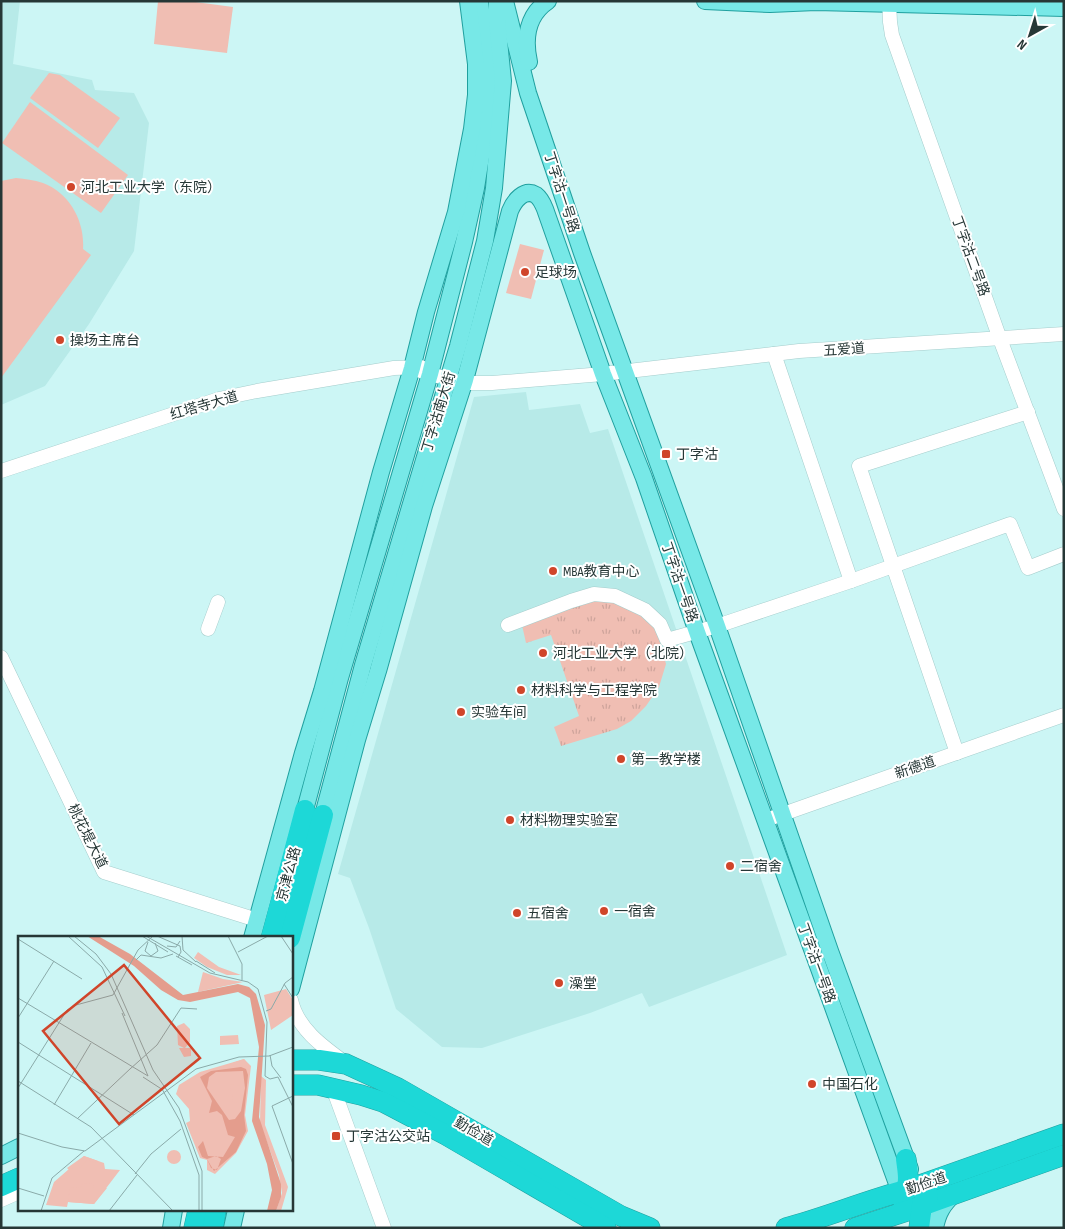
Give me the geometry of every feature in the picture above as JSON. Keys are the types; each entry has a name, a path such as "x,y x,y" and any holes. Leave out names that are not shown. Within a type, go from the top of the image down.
{"highway":[{"name":"京津公路","path":"272,936 314,812"},
{"name":"京津公路","path":"290,936 314,812"},
{"name":"勤俭道","path":"292,1060 319,1060 346,1064 398,1088 606,1207 650,1228"},
{"name":"勤俭道","path":"293,1084 318,1085 383,1102 410,1115 606,1228"},
{"name":"勤俭道","path":"864,1225 913,1213 950,1185 1064,1134"},
{"name":"勤俭道","path":"950,1185 1064,1155"},
{"path":"906,1159 913,1213"},
{"path":"1,1173 18,1166"},
{"path":"1,1186 18,1178"},
{"name":"勤俭道","path":"786,1228 867,1202 913,1213"},
{"path":"194,1228 198,1212"},
{"path":"212,1228 216,1212"}],"main road":[{"path":"253,936 322,691 381,472 453,222 472,129 476,95 476,64 468,1"},
{"name":"丁字沽南大街","path":"314,812 340,678 430,370 464,242 476,188 489,106 490,64 480,1"},
{"name":"丁字沽南大街","path":"314,812 363,665 396,550 457,377 494,188 503,80 497,1"},
{"name":"丁字沽一号路","path":"505,1 528,92 582,252 717,626 830,951 906,1159"},
{"path":"536,114 534,89 527,53 527,40 529,27 536,12 548,1"},
{"path":"705,1 770,4 816,2 1064,8"},
{"name":"丁字沽一号路","path":"457,377 513,203 525,193 537,195 545,209 602,369 644,478 697,632 913,1213"},
{"path":"292,985 357,740 424,506 457,377"},
{"path":"396,550 424,506"},
{"path":"1,1156 18,1148"},
{"path":"171,1228 174,1212"},
{"path":"232,1228 236,1212"}],"street":[{"name":"丁字沽二号路","path":"889,3 892,36 1000,339 1064,509"},
{"name":"五爱道","path":"457,377 492,383 602,369 625,371 774,354 1064,334"},
{"path":"774,354 851,581"},
{"name":"红塔寺大道","path":"1,471 219,399 257,391 394,368 430,370 457,377"},
{"path":"957,752 860,466 1028,412"},
{"path":"508,625 594,594 615,596 645,610 660,624 667,640 717,626 851,581 1010,524 1028,568 1064,554"},
{"path":"208,629 218,602"},
{"name":"桃花堤大道","path":"1,658 104,872 257,920"},
{"name":"新德道","path":"766,820 1064,715"},
{"path":"292,1004 301,1023 314,1039 346,1064"},
{"path":"333,1088 384,1228"},
{"path":"1,1147 18,1142"},
{"path":"1,1200 18,1192"}],"shaded area":[{"name":"河北工业大学（东院）","path":"1,1 20,1 13,64 92,80 95,90 134,93 149,123 134,251 89,324 45,386 1,405"},
{"name":"河北工业大学（北院）","path":"526,392 529,410 580,404 590,433 608,429 787,955 649,1007 642,993 590,1013 482,1048 442,1047 396,1009 350,878 338,874 474,397"}],"green space":[{"path":"158,1 188,1 233,7 227,53 154,44"},
{"path":"49,73 60,75 120,118 98,148 30,98"},
{"path":"30,102 128,175 101,213 2,143"},
{"path":"16,178 43,183 53,188 68,201 78,219 83,239 83,249 91,255 1,378 1,181"},
{"name":"足球场","path":"520,244 544,250 531,299 506,293"},
{"path":"595,600 610,601 641,614 656,628 666,664 659,687 646,706 631,721 617,729 561,746 554,727 579,716 551,635 526,643 522,625"}],"place":[{"name":"河北工业大学（东院）","path":"71,187"},
{"name":"足球场","path":"525,272"},
{"name":"操场主席台","path":"60,340"},
{"name":"丁字沽","path":"666,454"},
{"name":"MBA教育中心","path":"553,571"},
{"name":"河北工业大学（北院）","path":"543,653"},
{"name":"材料科学与工程学院","path":"521,690"},
{"name":"实验车间","path":"461,712"},
{"name":"第一教学楼","path":"621,759"},
{"name":"材料物理实验室","path":"510,820"},
{"name":"二宿舍","path":"730,866"},
{"name":"一宿舍","path":"604,911"},
{"name":"五宿舍","path":"517,913"},
{"name":"澡堂","path":"559,983"},
{"name":"中国石化","path":"812,1084"},
{"name":"丁字沽公交站","path":"336,1136"}]}
